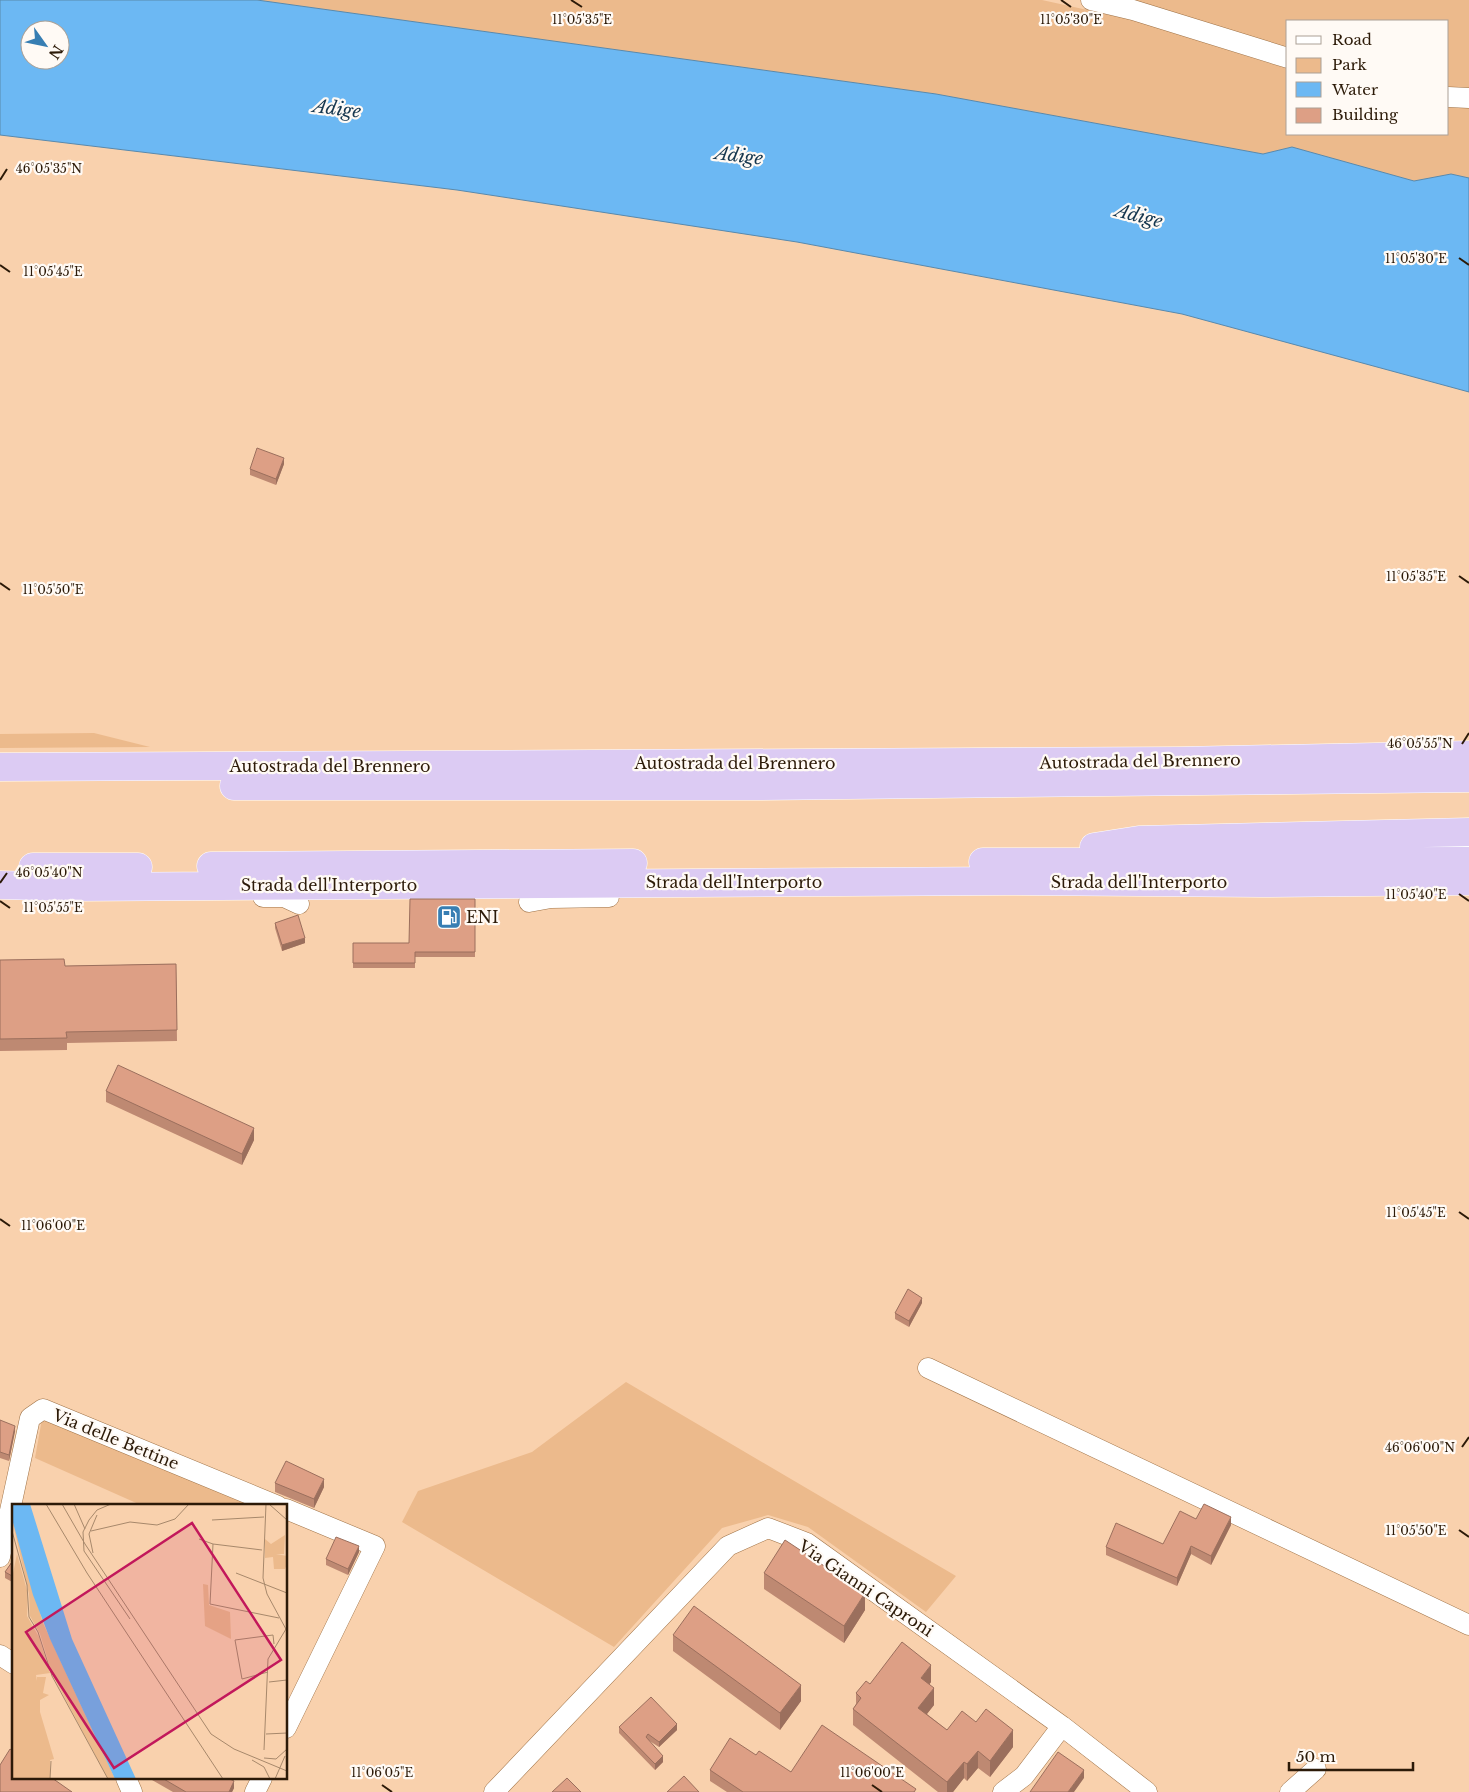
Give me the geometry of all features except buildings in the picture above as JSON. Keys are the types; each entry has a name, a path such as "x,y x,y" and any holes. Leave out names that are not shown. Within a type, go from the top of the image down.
{"highway":[{"name":"Autostrada del Brennero","path":"0,767 1180,761 1469,755"},
{"name":"Autostrada del Brennero","path":"0,786 747,786 1469,778"},
{"path":"1006,862 1139,840 1469,832"},
{"name":"Strada dell'Interporto","path":"0,867 1469,861"},
{"name":"Strada dell'Interporto","path":"0,885 76,887 742,882 1261,883 1469,880"},
{"path":"1261,883 1362,893 1469,895"}],"street":[{"path":"1091,0 1133,10 1286,57"},
{"path":"1449,97 1469,98"},
{"path":"529,902 552,898 698,895 742,882"},
{"path":"76,887 110,899 284,897 299,904"},
{"path":"928,1368 1469,1625"},
{"name":"Via delle Bettine","path":"0,1557 30,1418 43,1409 273,1504"},
{"path":"288,1510 375,1546 288,1724"},
{"name":"Via Gianni Caproni","path":"494,1792 728,1546 768,1528 807,1543 1062,1726 1148,1792"},
{"path":"0,1655 12,1663"},
{"path":"1003,1792 1024,1776 1062,1726"},
{"path":"1290,1792 1316,1769"},
{"path":"127,1780 132,1792"},
{"path":"255,1792 261,1780"}],"green space":[{"path":"257,0 1042,0 1133,20 1286,68 1286,135 1449,135 1449,107 1469,106 1469,178 1451,174 1414,181 1292,147 1263,154 936,94"},
{"path":"1126,0 1469,0 1469,90 1449,89 1449,20 1286,20 1286,49"},
{"path":"94,733 150,747 0,748 0,734"},
{"path":"626,1382 956,1576 926,1612 808,1527 768,1515 722,1528 614,1647 402,1522 418,1491 532,1452"},
{"path":"42,1419 247,1504 138,1504 35,1458"}],"water":[{"name":"Adige","path":"0,0 257,0 936,94 1263,154 1292,147 1414,181 1451,174 1469,178 1469,392 1182,314 797,242 457,190 0,135"}],"place":[{"name":"ENI","path":"449,917"}]}
